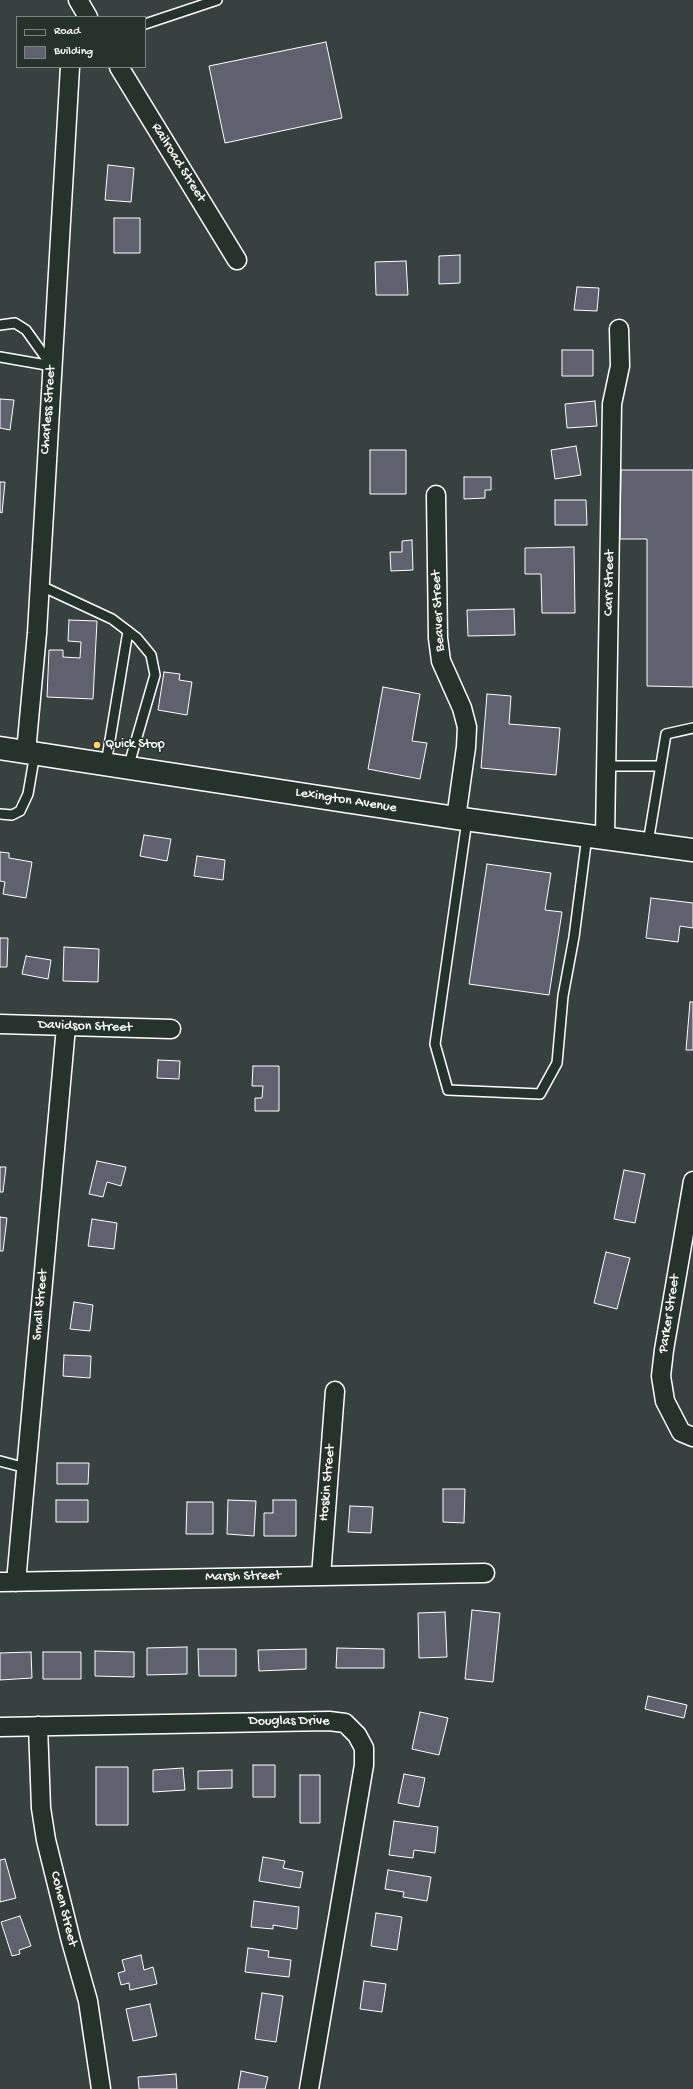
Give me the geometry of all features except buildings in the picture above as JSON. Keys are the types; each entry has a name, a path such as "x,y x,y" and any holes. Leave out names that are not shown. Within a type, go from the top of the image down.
{"main road":[{"name":"Lexington Avenue","path":"0,748 462,819 693,850"}],"street":[{"name":"Charless Street","path":"30,753 70,68"},
{"name":"Railroad Street","path":"120,68 237,260"},
{"name":"Carr Street","path":"596,836 607,766 612,404 620,366 619,330"},
{"name":"Beaver Street","path":"436,495 439,645 441,661 462,708 467,727 462,819"},
{"name":"Davidson Street","path":"0,1024 171,1029"},
{"name":"Small Street","path":"8,1582 26,1468 66,1027"},
{"name":"Parker Street","path":"693,1181 667,1335 662,1376 665,1401 681,1432 693,1437"},
{"name":"Hoskin Street","path":"321,1576 335,1391"},
{"name":"Marsh Street","path":"8,1582 485,1573"},
{"name":"Douglas Drive","path":"0,1727 329,1721 345,1723 357,1734 364,1748 364,1765 309,2089"},
{"name":"Cohen Street","path":"38,1726 41,1808 46,1840 71,1941 88,2001 101,2089"}],"lane":[{"path":"146,24 217,0"},
{"path":"0,325 15,323 26,330 52,366"},
{"path":"0,357 52,366"},
{"path":"39,586 112,619 137,638 152,655 155,675 128,768"},
{"path":"106,764 128,631"},
{"path":"648,843 666,734 693,728"},
{"path":"0,814 12,815 20,811 28,794 30,753"},
{"path":"607,766 660,766"},
{"path":"462,819 436,1044 448,1090 540,1094 557,1063 563,996 596,836"},
{"path":"0,1461 26,1468"}],"place":[{"name":"Quick Stop","path":"97,745"}]}
